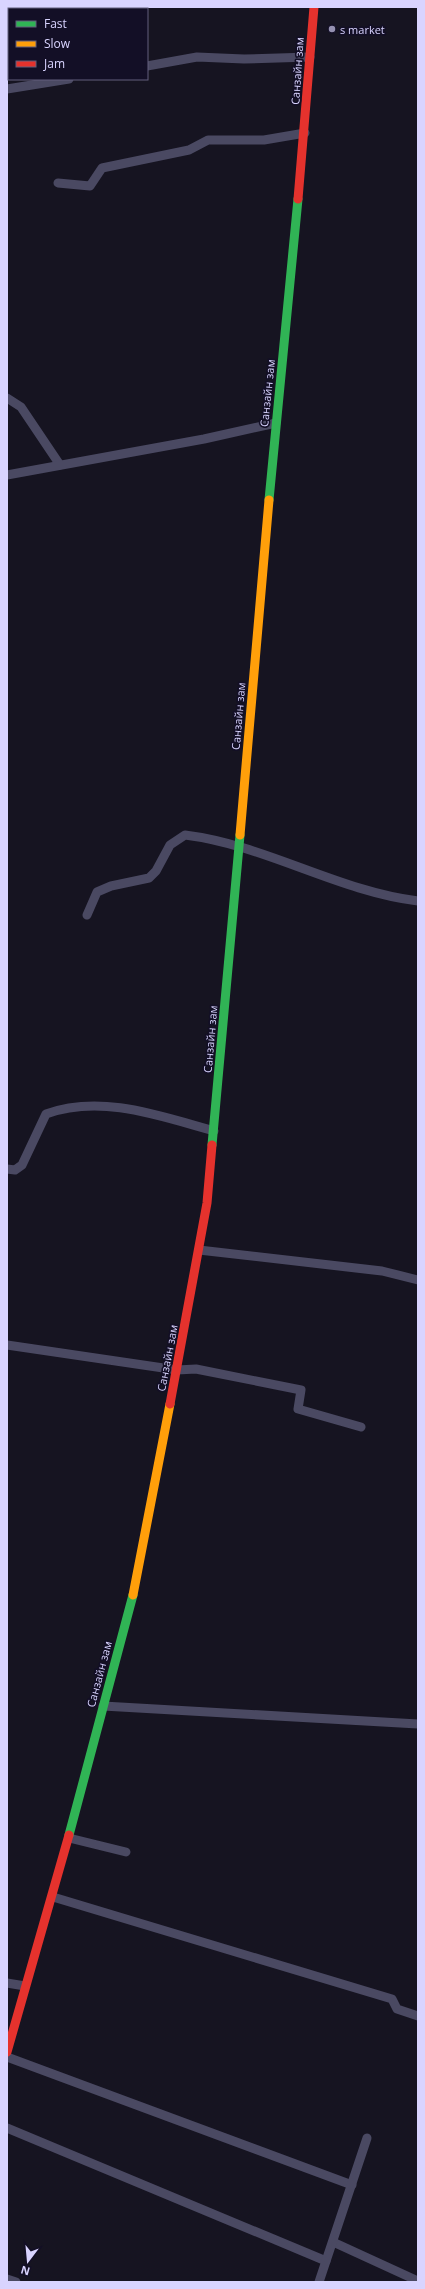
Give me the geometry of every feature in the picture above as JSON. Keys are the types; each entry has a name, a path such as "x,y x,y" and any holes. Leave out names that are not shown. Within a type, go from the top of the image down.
{"main road":[{"name":"Санзайн зам","path":"7,2052 53,1897 136,1584 207,1203 276,423 305,133 314,7"}],"street":[{"path":"148,66 197,57 244,59 310,57"},
{"path":"7,90 63,80"},
{"path":"58,183 90,186 102,168 189,150 208,140 264,140 305,133"},
{"path":"7,398 21,407 60,465"},
{"path":"7,475 204,439 276,423"},
{"path":"87,915 98,892 111,886 149,878 156,871 170,845 185,835 239,846 382,895 418,901"},
{"path":"7,1169 15,1170 22,1165 46,1114 57,1110 107,1106 162,1117 214,1131"},
{"path":"199,1250 382,1271 418,1280"},
{"path":"7,1345 177,1370 196,1369 302,1390 298,1409 362,1427"},
{"path":"103,1706 418,1724"},
{"path":"69,1838 126,1852"},
{"path":"53,1897 392,1999 397,2009 418,2016"},
{"path":"7,1983 26,1986"},
{"path":"7,2057 352,2185"},
{"path":"7,2128 326,2261"},
{"path":"319,2282 367,2138"},
{"path":"333,2242 418,2281"},
{"path":"7,2279 16,2282"}],"traffic: fast":[{"path":"269,500 298,199"},
{"path":"212,1145 240,835"},
{"path":"69,1835 133,1595"}],"traffic: slow":[{"path":"240,835 269,500"},
{"path":"133,1595 170,1404"}],"traffic: jam":[{"path":"298,199 314,7"},
{"path":"170,1404 207,1203 212,1145"},
{"path":"7,2052 69,1835"}],"place":[{"name":"s market","path":"332,29"}]}
